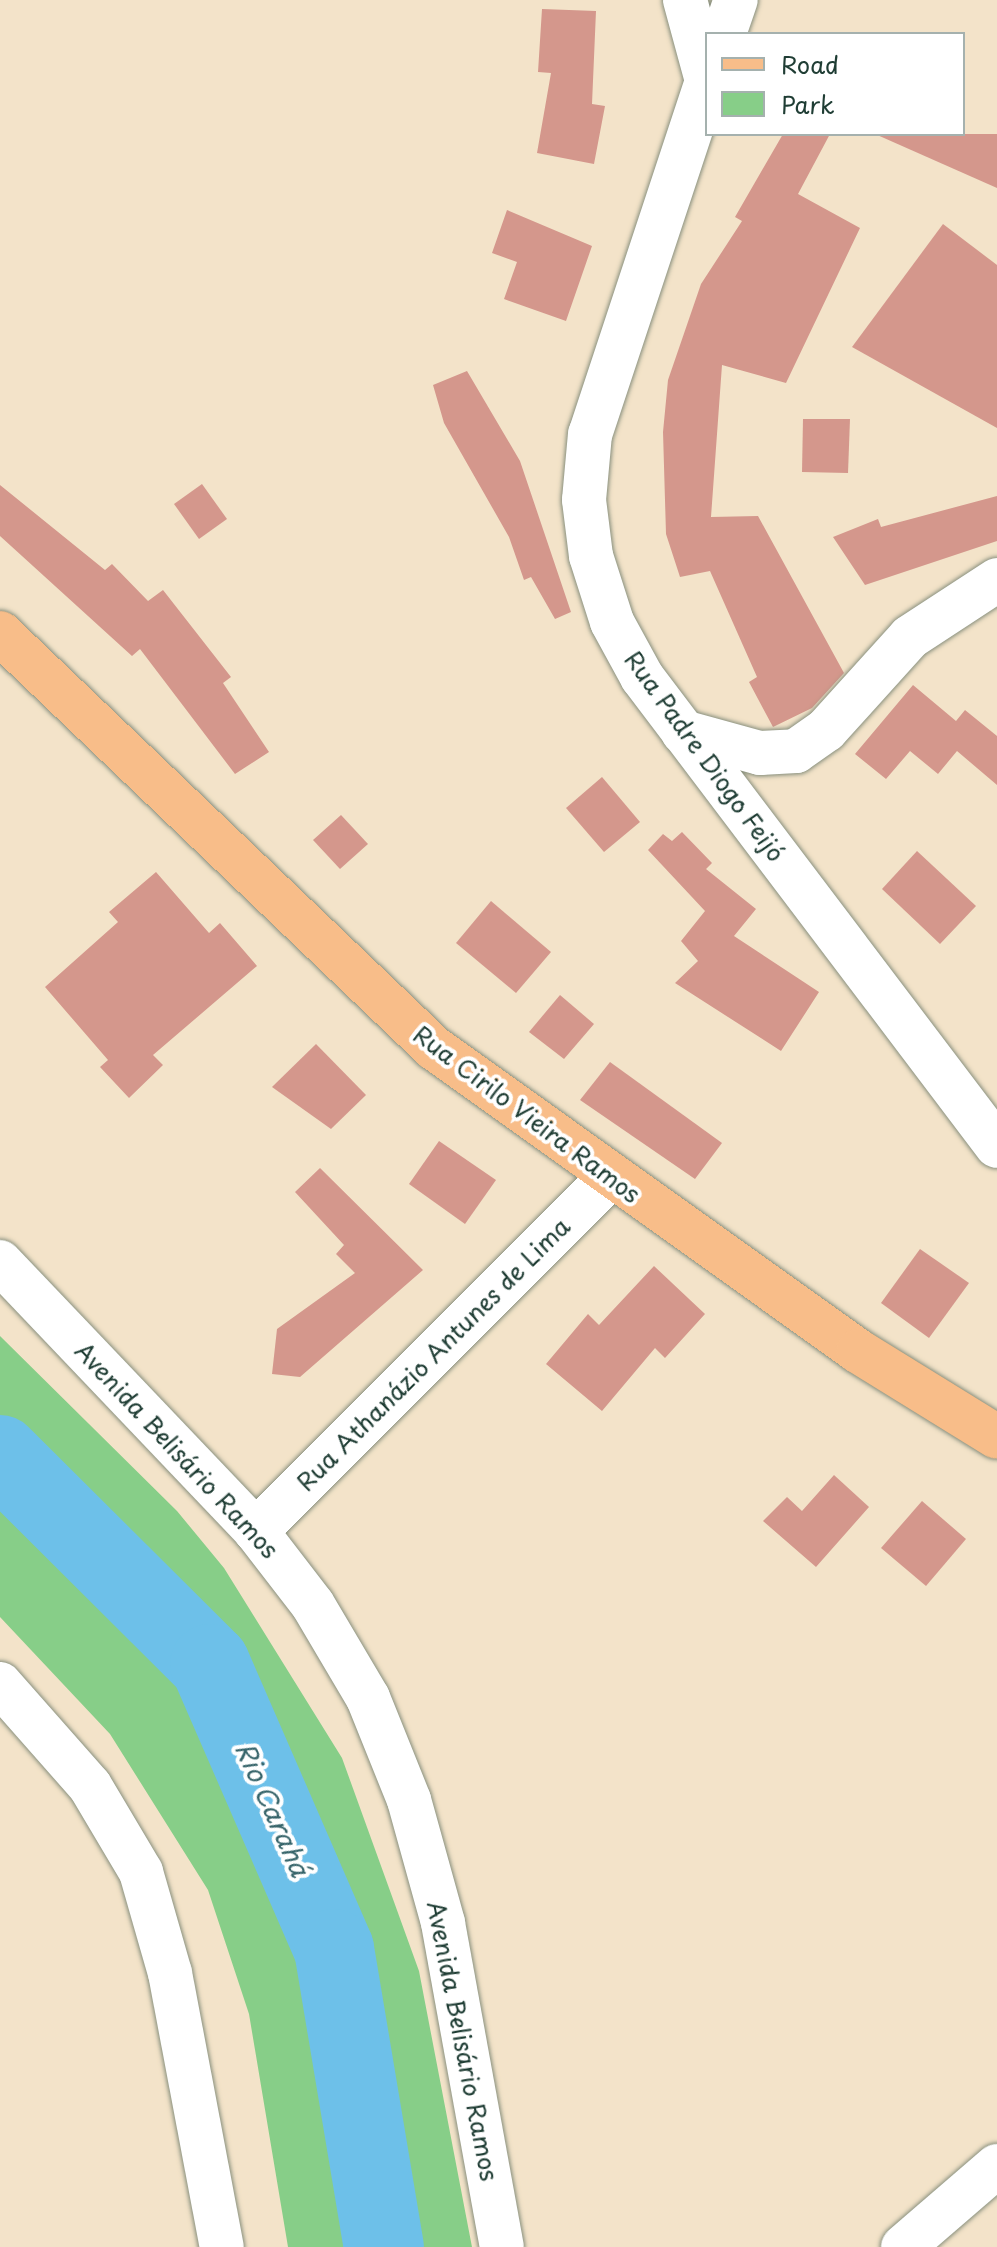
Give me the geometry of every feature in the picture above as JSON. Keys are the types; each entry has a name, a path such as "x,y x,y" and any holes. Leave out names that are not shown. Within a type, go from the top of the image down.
{"main road":[{"name":"Rua Cirilo Vieira Ramos","path":"0,633 356,979 494,1096 609,1178 997,1437"}],"street":[{"path":"685,0 705,74"},
{"path":"725,32 736,0"},
{"name":"Rua Padre Diogo Feijó","path":"705,87 590,434 584,500 591,556 612,622 683,732 994,1138"},
{"path":"683,732 760,753 796,751 826,730 910,637 997,580"},
{"name":"Rua Athanázio Antunes de Lima","path":"256,1531 609,1178"},
{"name":"Avenida Belisário Ramos","path":"0,1262 256,1531 313,1605 368,1698 409,1800 443,1923 502,2247"},
{"path":"0,1684 90,1786 141,1872 170,1973 222,2247"},
{"path":"903,2247 997,2166"}],"green space":[{"path":"0,1336 177,1511 224,1568 342,1758 419,1971 472,2247 288,2247 249,2014 208,1890 110,1734 0,1617"}],"building":[{"path":"542,9 596,11 592,104 605,106 594,164 537,153 551,73 538,72"},
{"path":"997,134 997,188 880,136"},
{"path":"782,136 829,136 798,194 860,228 786,383 722,365 711,517 758,516 844,673 812,708 773,727 749,682 757,677 710,571 680,577 666,534 663,432 668,380 701,284 742,221 735,217"},
{"path":"507,210 592,246 566,321 504,299 517,262 492,253"},
{"path":"943,224 997,265 997,428 852,347"},
{"path":"467,371 520,461 571,612 555,619 531,577 524,580 509,537 444,423 433,385"},
{"path":"803,419 850,419 848,473 802,472"},
{"path":"202,484 227,519 199,539 174,504"},
{"path":"0,485 105,570 112,564 148,601 163,590 231,677 223,683 269,752 235,774 140,649 132,656 0,536"},
{"path":"997,496 997,541 865,585 833,537 878,519 881,527"},
{"path":"913,685 956,721 965,710 997,736 997,785 957,751 938,774 910,751 886,779 855,754"},
{"path":"602,777 640,822 604,852 566,808"},
{"path":"341,815 368,844 340,869 313,840"},
{"path":"682,832 712,863 706,869 756,909 734,936 819,992 781,1051 675,983 698,961 681,941 705,911 648,850 663,834 672,841"},
{"path":"917,851 976,906 940,944 882,889"},
{"path":"156,872 209,933 220,923 257,966 153,1055 163,1065 129,1098 100,1067 108,1060 45,987 118,922 109,912"},
{"path":"491,901 551,952 516,993 456,943"},
{"path":"560,995 594,1024 564,1059 529,1032"},
{"path":"316,1044 366,1095 331,1129 272,1087"},
{"path":"610,1062 722,1143 695,1179 580,1100"},
{"path":"439,1141 496,1180 465,1224 409,1184"},
{"path":"320,1168 423,1270 300,1377 272,1374 277,1329 355,1273 336,1254 344,1245 295,1192"},
{"path":"920,1249 969,1283 929,1338 881,1303"},
{"path":"654,1266 705,1314 665,1358 655,1348 602,1411 546,1364 588,1314 599,1325"},
{"path":"834,1475 869,1507 816,1567 763,1521 787,1497 802,1511"},
{"path":"922,1501 966,1539 926,1586 881,1548"}],"waterway":[{"name":"Rio Carahá","path":"0,1455 210,1664 334,1949 384,2247"}]}
